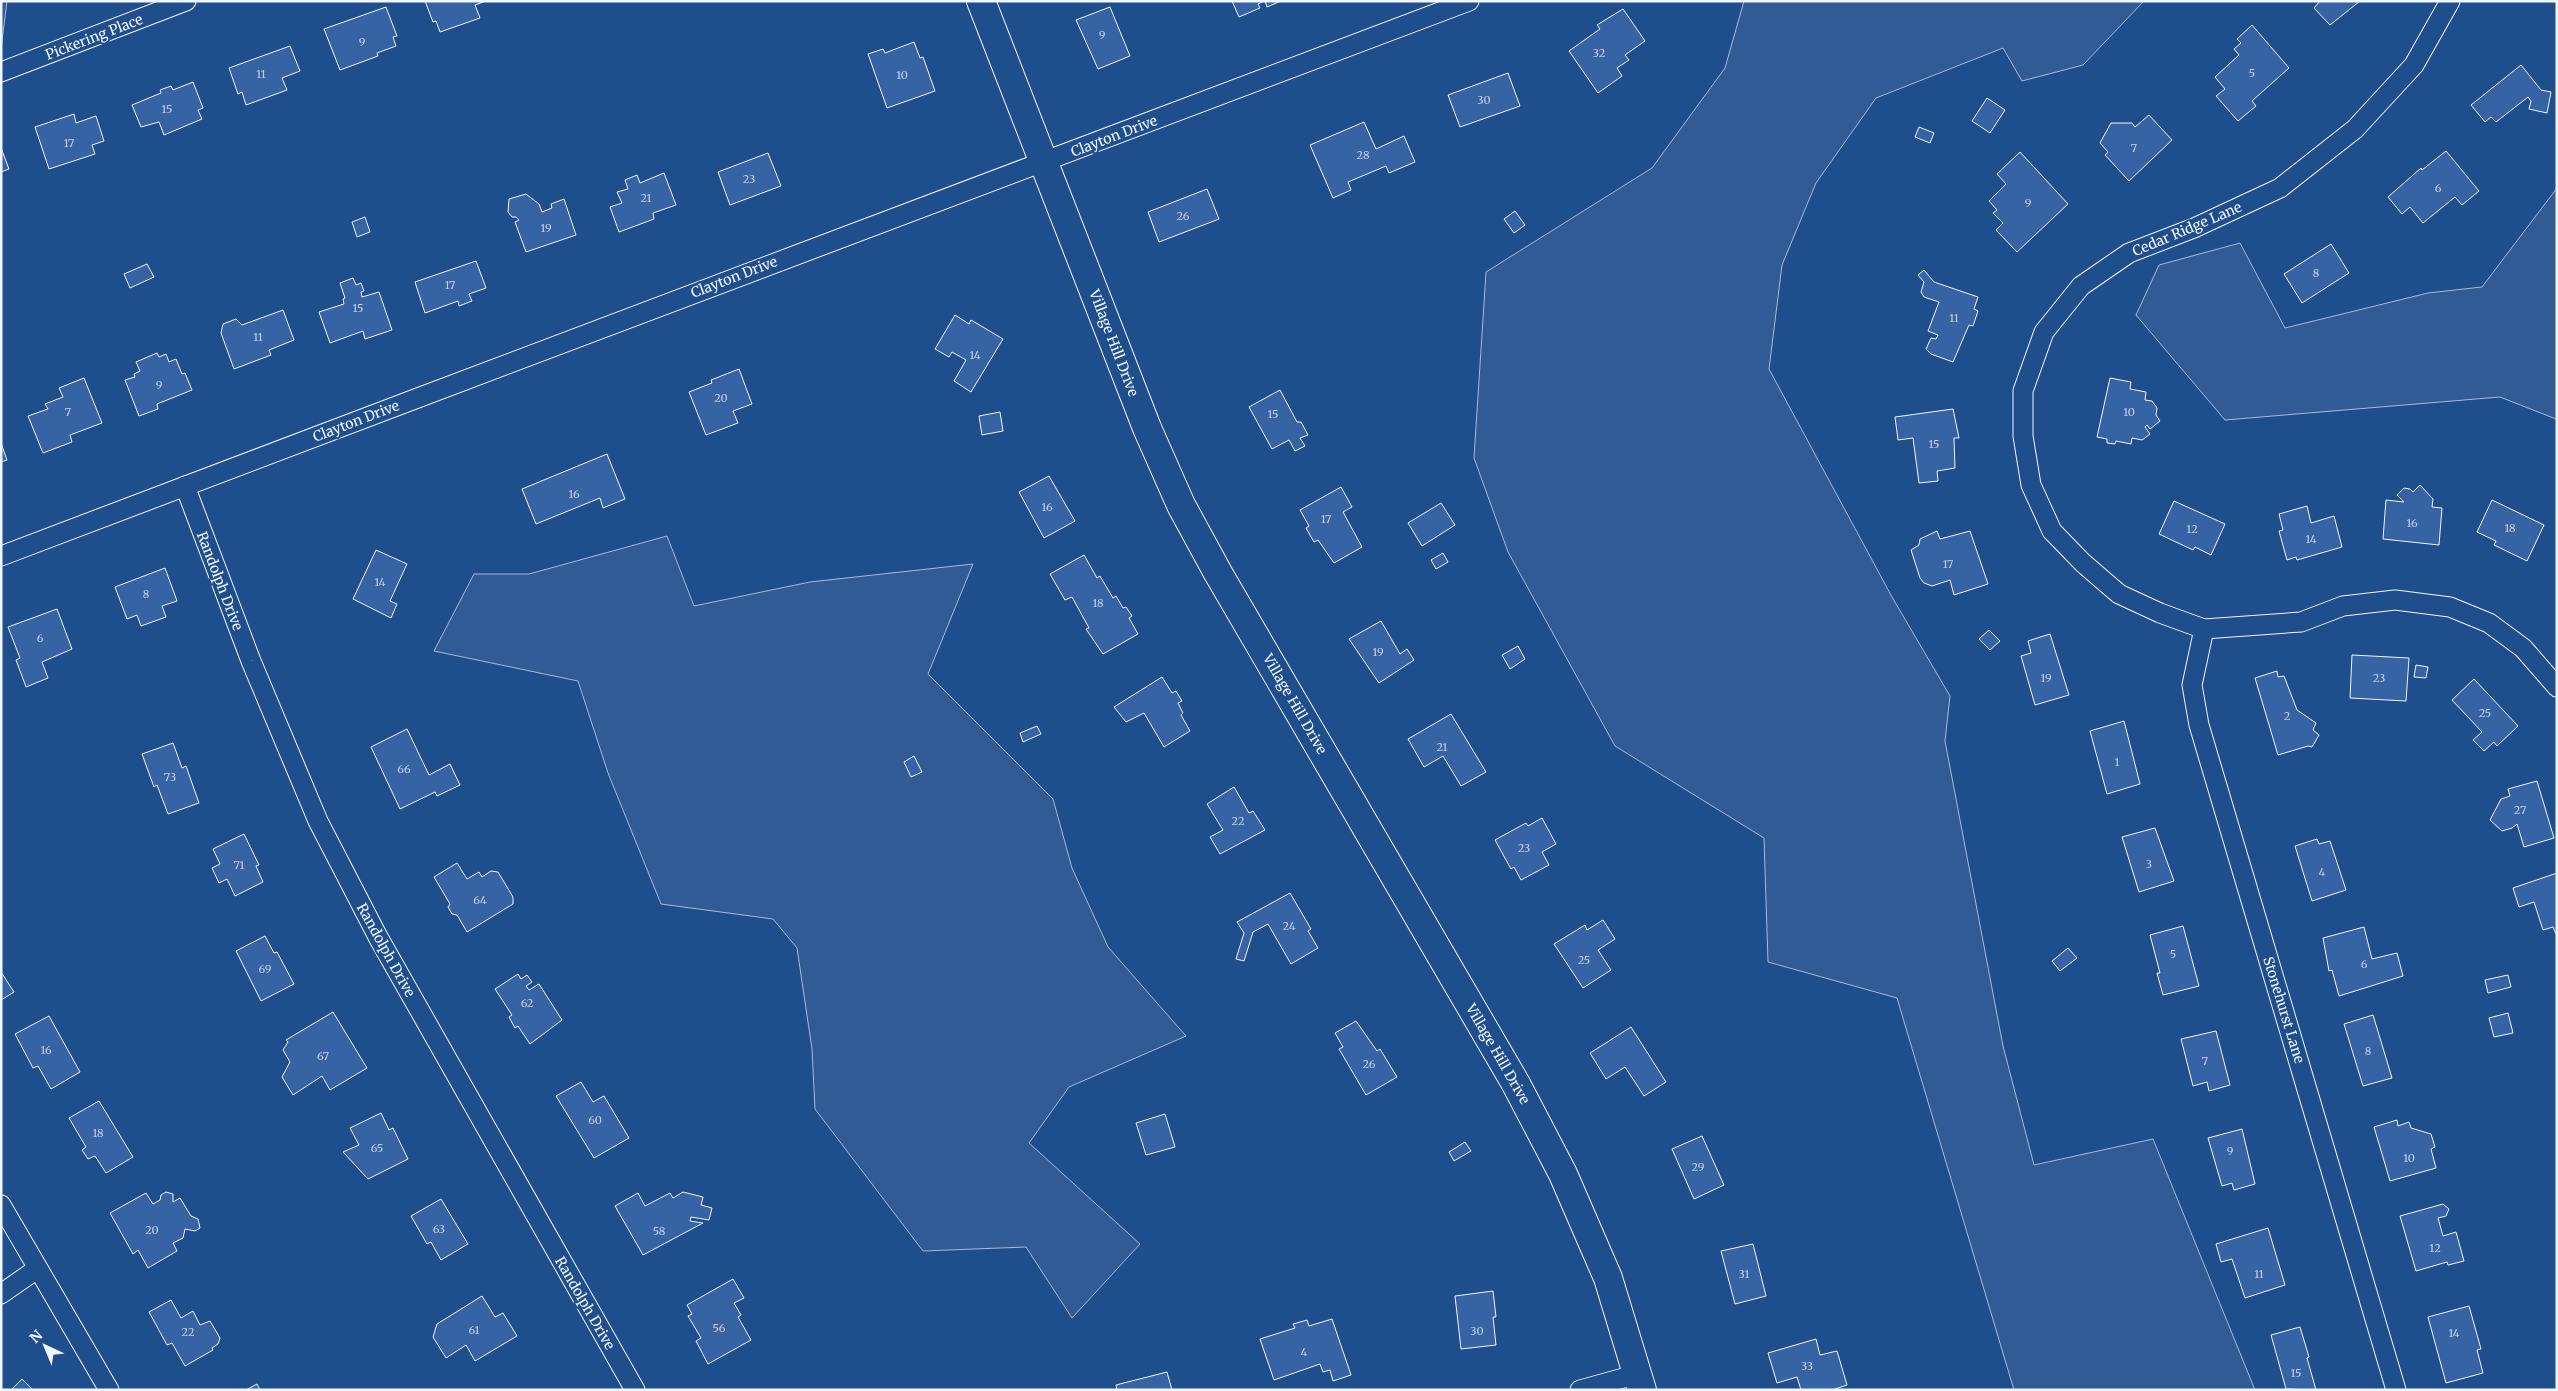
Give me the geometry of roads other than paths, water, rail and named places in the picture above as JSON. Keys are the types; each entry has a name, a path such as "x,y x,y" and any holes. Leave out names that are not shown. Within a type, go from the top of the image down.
{"street":[{"name":"Pickering Place","path":"1,72 186,1"},
{"name":"Village Hill Drive","path":"981,1 1147,428 1181,505 1218,573 1516,1084 1562,1174 1608,1278 1640,1382"},
{"name":"Clayton Drive","path":"1,556 720,282 1044,163 1469,1"},
{"name":"Cedar Ridge Lane","path":"2450,1 2414,65 2355,129 2280,188 2194,228 2129,253 2081,286 2044,332 2023,391 2023,436 2031,485 2052,531 2083,563 2118,594 2204,629 2301,622 2343,606 2395,600 2450,606 2489,624 2523,648 2557,687"},
{"name":"Randolph Drive","path":"185,486 251,662 318,821 378,937 635,1390"},
{"name":"Stonehurst Lane","path":"2204,629 2192,685 2199,725 2396,1390"},
{"path":"1,1205 109,1390"},
{"path":"1,1294 37,1269"},
{"path":"1580,1390 1640,1382"}]}
